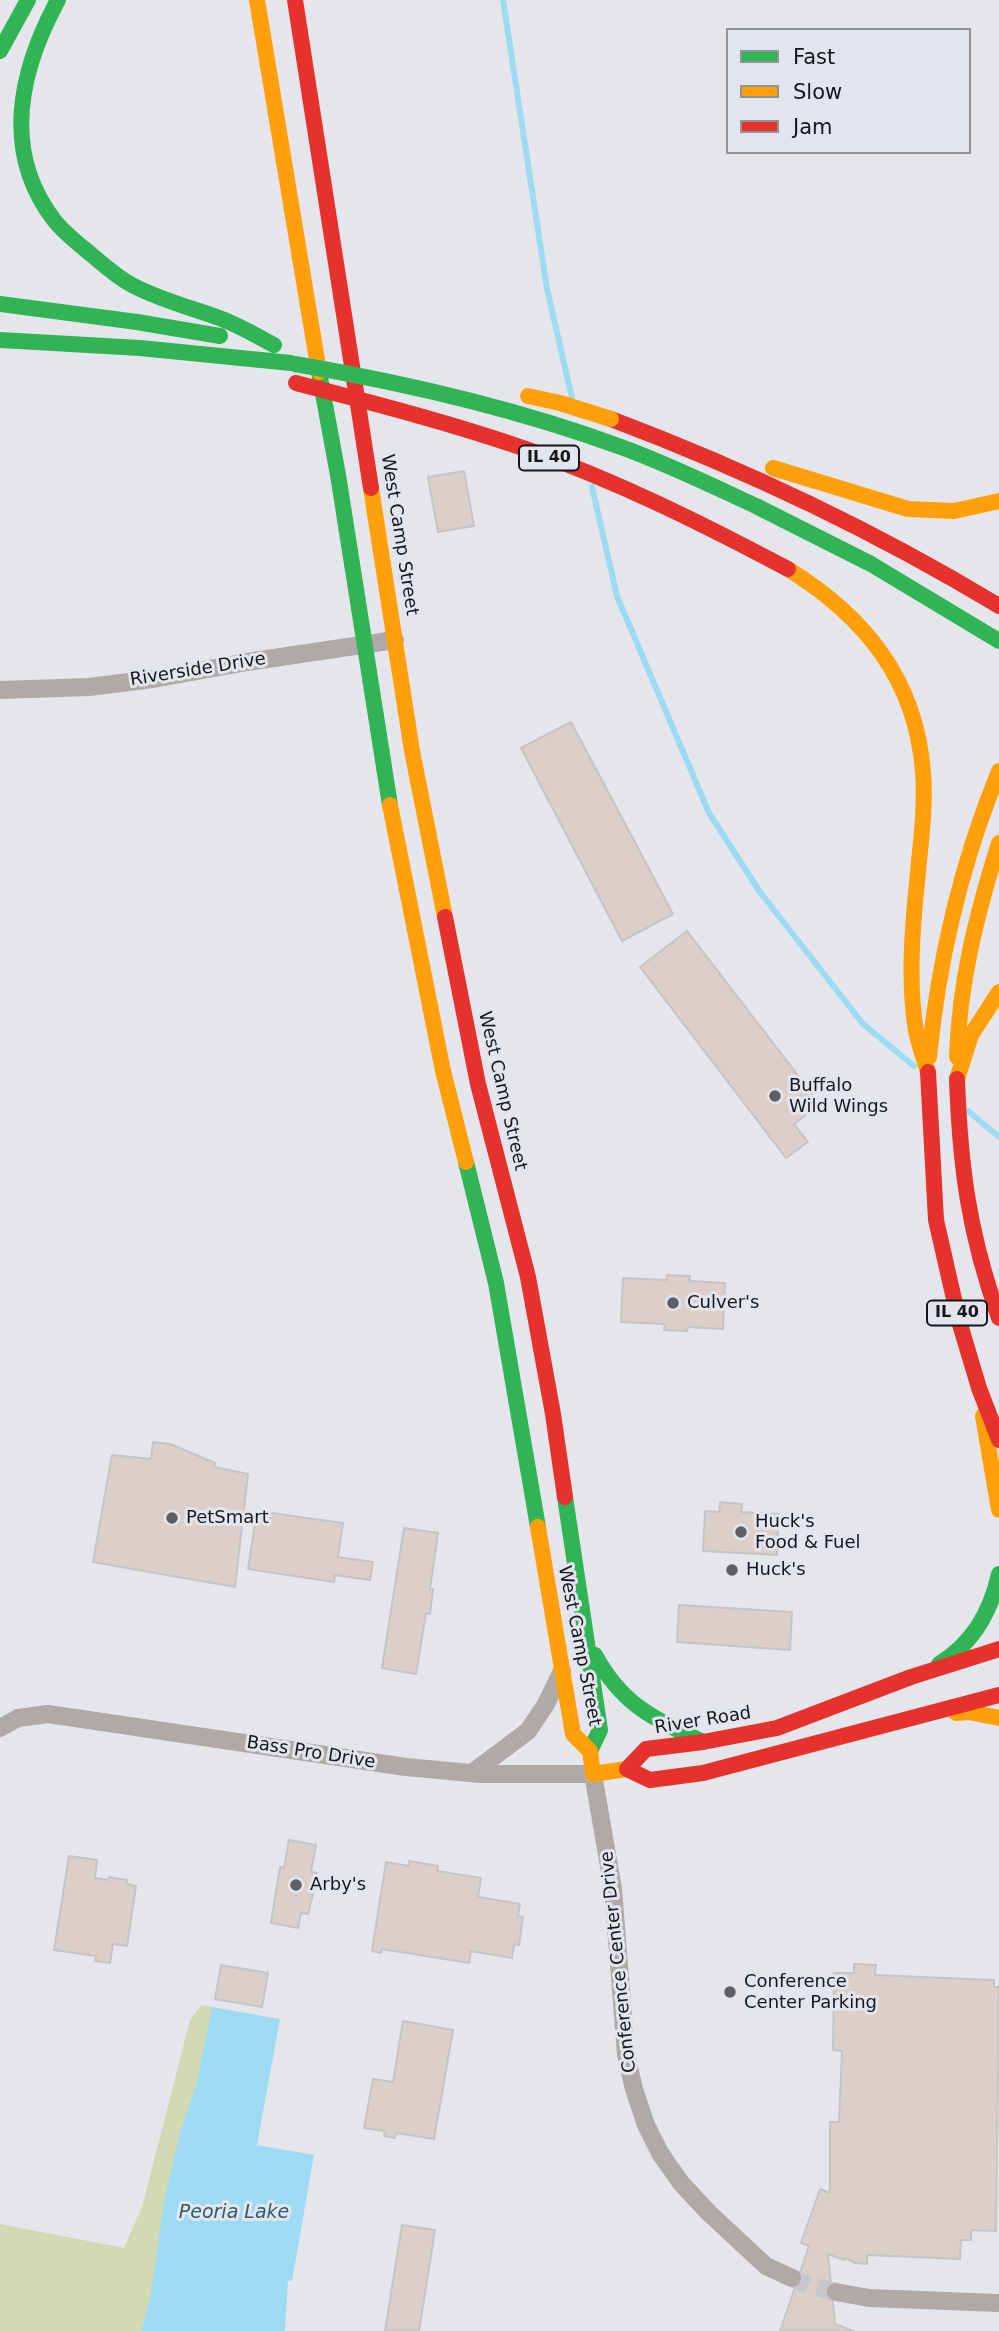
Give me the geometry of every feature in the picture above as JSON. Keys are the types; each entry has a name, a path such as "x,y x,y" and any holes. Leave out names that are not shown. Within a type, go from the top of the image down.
{"main road":[{"path":"0,51 28,0"},
{"path":"58,0 33,49 21,99 21,132 25,159 31,180 47,210 70,236 122,279 164,299 225,320 283,352 550,423 655,461 758,507 871,564 993,637"},
{"name":"West Camp Street","path":"257,0 304,290 338,475 380,756 443,1070 496,1283 573,1734 590,1751 600,1730 548,1387 528,1277 478,1084 421,803 295,0"},
{"path":"0,305 137,322 283,352 482,387"},
{"name":"IL 40","path":"0,342 122,346 296,383 433,419 548,457 660,505 788,569 836,602 870,635 891,666 907,700 922,761 921,856 914,919 915,1023 928,1072 936,1220 944,1262 979,1388 999,1440"},
{"path":"122,346 222,354 283,352"},
{"path":"508,392 560,403 611,419 748,468 908,509 930,512 958,511 999,500"},
{"path":"748,468 872,533 999,606"},
{"path":"928,1072 935,993 950,913 968,850 999,771"},
{"path":"957,1079 960,1011 971,947 999,843"},
{"name":"IL 40","path":"999,992 971,1033 957,1079 960,1150 966,1201 999,1318"},
{"path":"979,1388 999,1510"},
{"path":"911,1677 954,1654 971,1635 993,1596 999,1574"},
{"path":"587,1638 601,1667 624,1699 647,1715 703,1742"},
{"name":"River Road","path":"626,1769 646,1749 703,1742 777,1728 911,1677 999,1649"},
{"path":"626,1769 650,1780 703,1773 999,1695"},
{"path":"903,1720 927,1715 970,1712 999,1718"},
{"name":"Conference Center Drive","path":"590,1751 593,1774"},
{"name":"Bass Pro Drive","path":"593,1774 626,1769"}],"street":[{"name":"Riverside Drive","path":"0,690 89,687 153,679 395,640"},
{"path":"472,1773 528,1731 546,1704 562,1671"},
{"name":"Bass Pro Drive","path":"0,1728 18,1718 48,1714 406,1767 472,1773 593,1774"},
{"name":"Conference Center Drive","path":"593,1774 613,1889 626,2054 646,2125 674,2173 709,2213 766,2266 792,2278"},
{"path":"836,2292 869,2298 999,2303"}],"green space":[{"path":"201,2005 212,2007 197,2084 181,2129 150,2300 141,2331 0,2331 0,2224 124,2248 142,2207 190,2020"}],"water":[{"name":"Peoria Lake","path":"212,2007 280,2019 257,2145 314,2155 291,2287 289,2331 141,2331 150,2300 165,2197 181,2129 197,2083"}],"pier":[{"path":"288,2281 296,2281 293,2331 285,2331"}],"building":[{"path":"464,471 474,526 438,532 428,477"},
{"path":"571,722 673,914 622,941 521,748"},
{"path":"687,931 820,1104 794,1124 808,1142 786,1158 640,967"},
{"name":"Culver's","path":"667,1275 690,1276 689,1281 725,1283 723,1329 688,1327 687,1331 664,1330 665,1324 621,1322 623,1278 667,1280"},
{"name":"PetSmart","path":"153,1442 170,1444 215,1463 214,1467 248,1474 235,1587 93,1562 112,1455 151,1459"},
{"name":"Huck's Food & Fuel","path":"720,1502 742,1504 741,1512 779,1514 777,1555 703,1551 705,1511 719,1512"},
{"path":"257,1511 343,1523 338,1557 373,1562 370,1580 335,1575 334,1582 248,1569"},
{"path":"404,1528 438,1533 430,1589 433,1589 430,1614 426,1613 416,1674 382,1668"},
{"path":"679,1605 792,1612 790,1650 677,1642"},
{"name":"Arby's","path":"289,1840 316,1845 311,1872 317,1873 312,1898 308,1914 301,1913 298,1928 271,1923 280,1867 284,1868"},
{"path":"69,1856 97,1860 95,1878 127,1880 127,1884 136,1886 127,1946 113,1944 110,1963 95,1961 96,1956 54,1950"},
{"path":"409,1861 438,1866 437,1871 481,1878 478,1897 520,1904 518,1916 523,1917 519,1945 514,1944 512,1958 471,1951 469,1963 382,1949 381,1953 372,1951 386,1862 409,1866"},
{"path":"854,1964 876,1965 875,1975 994,1980 994,1987 999,1987 996,2231 971,2230 971,2240 961,2240 960,2259 867,2255 867,2264 828,2254 835,2324 854,2331 780,2331 809,2246 801,2243 820,2189 830,2193 830,2122 839,2122 842,2051 833,2050 834,1973 854,1973"},
{"path":"221,1965 268,1973 262,2007 215,1999"},
{"path":"403,2021 453,2030 434,2139 396,2133 395,2138 384,2136 385,2131 364,2128 373,2079 393,2082"},
{"path":"402,2225 435,2230 419,2331 385,2331"}],"waterway":[{"path":"503,0 547,289 572,398"},
{"path":"592,487 617,596 709,813 760,892 863,1024 914,1066"},
{"path":"968,1111 999,1137"}],"tunnel":[{"path":"792,2278 836,2292"}],"traffic: fast":[{"path":"0,51 28,0"},
{"path":"58,0 34,54 22,110 22,139 27,166 37,194 63,230 121,279 154,295 229,322 274,345"},
{"path":"0,304 220,336"},
{"path":"0,340 140,348 291,363"},
{"path":"295,364 419,388 541,420 639,454 758,507"},
{"path":"319,372 390,805"},
{"path":"758,507 871,564 999,641"},
{"path":"466,1162 496,1283 538,1527"},
{"path":"565,1497 600,1730 590,1751"},
{"path":"939,1664 961,1647 978,1625 991,1601 999,1574"},
{"path":"595,1655 628,1699 654,1717 703,1742"}],"traffic: slow":[{"path":"257,0 319,372"},
{"path":"528,396 611,419"},
{"path":"773,468 908,509 954,511 999,501"},
{"path":"371,488 412,751 445,917"},
{"path":"788,569 840,607 862,629 897,679 910,708 918,739 924,800 911,976 916,1031 928,1072"},
{"path":"929,1057 939,983 954,911 973,841 999,771"},
{"path":"390,805 443,1071 466,1162"},
{"path":"957,1057 965,975 983,896 999,843"},
{"path":"957,1079 971,1035 999,992"},
{"path":"983,1416 999,1510"},
{"path":"538,1527 573,1734 590,1751"},
{"path":"956,1713 969,1712 999,1718"},
{"path":"590,1751 593,1774 627,1769"}],"traffic: jam":[{"path":"295,0 371,488"},
{"path":"296,383 441,422 560,461 659,504 788,569"},
{"path":"611,419 711,459 857,527 999,606"},
{"path":"445,917 478,1084 528,1277 565,1497"},
{"path":"928,1072 936,1220 959,1321 979,1388 999,1440"},
{"path":"957,1079 964,1171 973,1229 999,1318"},
{"path":"627,1769 646,1749 703,1742 777,1728 911,1677 999,1649"},
{"path":"627,1769 650,1780 703,1773 999,1695"}],"place":[{"name":"Buffalo Wild Wings","path":"775,1096"},
{"name":"Culver's","path":"673,1303"},
{"name":"PetSmart","path":"172,1518"},
{"name":"Huck's Food & Fuel","path":"741,1532"},
{"name":"Huck's","path":"732,1570"},
{"name":"Arby's","path":"296,1885"},
{"name":"Conference Center Parking","path":"730,1992"}]}
